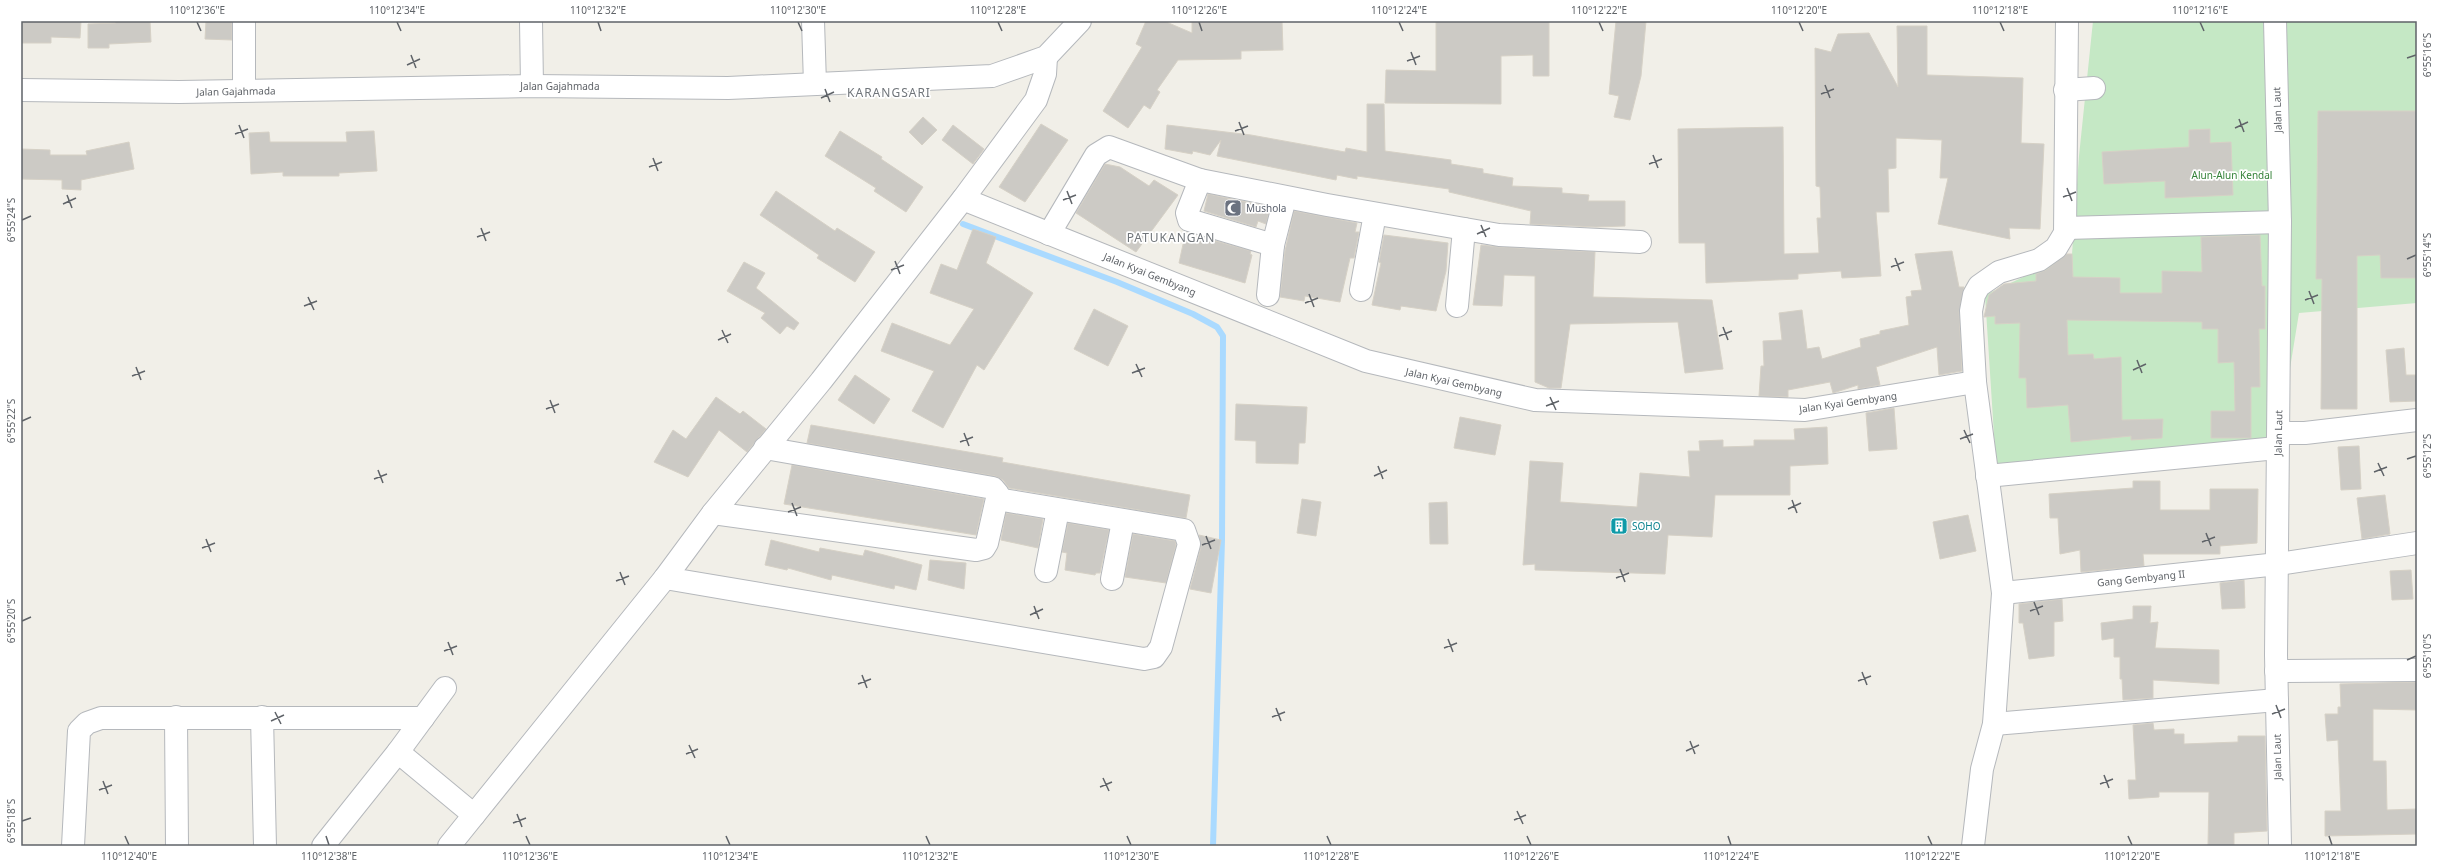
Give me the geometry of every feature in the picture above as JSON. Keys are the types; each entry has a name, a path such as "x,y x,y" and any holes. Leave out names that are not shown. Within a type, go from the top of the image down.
{"street":[{"path":"531,21 532,86"},
{"path":"813,21 815,84"},
{"name":"Jalan Gajahmada","path":"21,90 179,92 532,86 728,88 992,76 1046,57 1080,21"},
{"path":"1973,846 1982,769 1994,724 2004,593 1975,382 1971,311 1974,295 1979,286 1999,272 2039,260 2056,248 2066,228 2065,90 2067,21"},
{"name":"Jalan Laut","path":"2275,21 2280,222 2278,292 2278,564 2276,671 2280,846"},
{"path":"244,31 244,90"},
{"path":"449,846 665,578 713,513 963,200 1036,100 1045,74 1046,57"},
{"path":"2065,90 2094,88"},
{"path":"1049,234 1096,155 1109,147 1200,180 1285,198 1499,235 1640,242"},
{"path":"1200,180 1187,213 1189,220 1274,245"},
{"path":"1268,295 1274,245 1285,198"},
{"name":"Jalan Kyai Gembyang","path":"963,200 1366,361 1535,400 1805,410 1975,382"},
{"path":"1361,290 1375,214"},
{"path":"2066,228 2280,222"},
{"path":"1457,306 1464,229"},
{"path":"1987,476 2278,440 2304,433 2417,420"},
{"path":"713,513 879,538 981,550 987,543 998,494 993,488 765,448"},
{"path":"665,578 1144,659 1154,657 1161,647 1189,544 1189,539 1184,530 997,499"},
{"path":"1046,571 1058,510"},
{"path":"1112,579 1123,521"},
{"name":"Gang Gembyang II","path":"2004,593 2278,564 2417,543"},
{"path":"2276,671 2417,670"},
{"path":"323,846 398,752 445,688"},
{"path":"1994,724 2277,700"},
{"path":"176,717 178,846"},
{"path":"262,717 264,846"},
{"path":"74,846 79,730 87,723 101,718 422,718"},
{"path":"398,752 474,815"}],"green space":[{"name":"Alun-Alun Kendal","path":"2093,21 2417,21 2417,303 2299,313 2277,448 1996,466 1985,295 2072,254 2079,156"}],"building":[{"path":"22,21 81,21 80,38 51,37 51,43 22,43"},
{"path":"115,21 150,21 151,42 109,44 109,48 88,48 88,24 116,23"},
{"path":"206,21 232,21 232,40 205,39"},
{"path":"1146,21 1164,21 1192,33 1192,21 1282,21 1283,50 1241,51 1241,59 1178,60 1157,90 1160,92 1150,109 1144,105 1128,128 1103,111 1142,47 1136,44"},
{"path":"1436,21 1549,21 1549,76 1533,76 1533,55 1501,56 1501,104 1385,103 1386,70 1436,71"},
{"path":"1616,21 1646,21 1641,76 1630,120 1614,117 1619,96 1609,94"},
{"path":"1897,26 1927,26 1927,75 2023,78 2021,143 2044,144 2040,229 2009,228 2010,239 1938,224 1948,178 1940,178 1942,140 1896,138 1896,168 1888,169 1889,212 1876,212 1881,276 1842,278 1841,271 1798,274 1798,279 1706,283 1705,243 1679,243 1678,129 1783,127 1784,254 1819,253 1817,218 1821,218 1820,187 1816,186 1815,48 1831,52 1838,34 1869,33 1898,87"},
{"path":"1367,104 1384,104 1385,151 1451,160 1451,164 1483,169 1483,173 1513,178 1512,186 1562,188 1562,193 1589,195 1588,201 1625,201 1625,226 1596,227 1530,224 1531,211 1449,192 1449,189 1357,176 1357,179 1337,175 1336,180 1217,156 1221,140 1210,155 1193,151 1192,154 1165,149 1167,125 1251,135 1345,152 1346,148 1367,152"},
{"path":"2318,111 2417,111 2417,278 2381,278 2380,255 2357,256 2357,409 2321,409 2322,279 2316,279"},
{"path":"923,117 937,130 922,145 909,132"},
{"path":"1041,124 1068,140 1025,202 999,187"},
{"path":"953,125 984,149 973,164 942,140"},
{"path":"2210,129 2210,143 2231,142 2233,195 2165,198 2165,181 2104,184 2102,152 2189,147 2189,130"},
{"path":"374,131 377,171 339,173 339,176 283,176 283,172 251,174 249,133 269,132 270,142 347,142 346,132"},
{"path":"840,131 882,157 881,159 923,187 906,212 874,191 876,188 825,156"},
{"path":"129,142 134,169 81,180 81,190 62,189 62,180 21,179 21,149 50,150 50,155 87,155 86,151"},
{"path":"1105,164 1120,167 1149,186 1154,180 1178,195 1136,252 1076,213"},
{"path":"776,191 835,231 837,228 875,252 855,282 817,258 819,255 760,215"},
{"name":"Mushola","path":"1208,194 1270,207 1266,224 1258,221 1256,227 1204,211"},
{"path":"1294,211 1357,223 1355,232 1359,232 1354,258 1350,258 1340,302 1305,296 1304,301 1280,297 1285,251"},
{"path":"973,229 996,237 986,263 1033,293 984,370 977,365 943,428 912,411 934,371 881,351 892,323 950,345 974,309 930,293 941,264 957,270"},
{"path":"1185,235 1197,239 1198,236 1251,251 1250,254 1252,255 1245,283 1179,263"},
{"path":"1384,235 1448,243 1446,271 1436,311 1401,306 1400,310 1372,305 1381,263 1379,262"},
{"path":"2260,235 2262,286 2265,286 2265,329 2259,329 2260,387 2251,387 2251,438 2211,438 2211,411 2235,411 2234,362 2218,363 2218,329 2202,329 2202,322 2067,320 2068,355 2093,354 2094,359 2121,357 2122,420 2163,419 2162,438 2131,440 2131,436 2071,442 2068,405 2027,408 2026,378 2019,378 2020,323 1995,324 1995,316 1984,317 1989,295 2004,284 2036,281 2036,274 2046,270 2067,254 2072,254 2073,277 2120,278 2120,293 2162,293 2162,271 2202,272 2201,237"},
{"path":"1481,245 1595,252 1593,297 1712,300 1723,369 1685,373 1678,322 1570,324 1561,388 1549,388 1535,382 1535,276 1504,275 1502,306 1473,305"},
{"path":"1952,251 1959,287 1964,287 1959,312 1962,371 1939,375 1937,347 1876,367 1880,385 1858,389 1858,385 1833,393 1830,382 1788,390 1788,397 1759,396 1761,366 1764,366 1763,341 1782,340 1779,313 1802,310 1807,349 1819,347 1822,359 1861,347 1860,339 1880,334 1880,331 1909,325 1906,297 1912,296 1911,291 1922,290 1915,254"},
{"path":"744,262 765,273 756,288 799,323 794,330 787,326 780,334 761,318 765,313 727,291"},
{"path":"1094,309 1128,326 1108,366 1074,349"},
{"path":"2404,348 2406,375 2417,375 2417,401 2390,402 2386,350"},
{"path":"855,375 890,399 874,424 838,400"},
{"path":"716,397 740,414 743,411 766,429 747,452 719,430 688,477 654,462 673,430 686,439"},
{"path":"1236,404 1307,407 1305,443 1299,443 1298,464 1256,463 1256,441 1235,440"},
{"path":"1894,408 1897,449 1869,451 1866,413"},
{"path":"1460,417 1501,425 1495,455 1454,448"},
{"path":"811,425 1003,458 1002,462 1190,495 1186,518 1009,488 1003,480 995,476 807,443"},
{"path":"1827,427 1828,464 1790,466 1790,495 1715,495 1712,537 1668,535 1665,574 1535,570 1535,564 1523,565 1530,461 1563,463 1560,502 1637,507 1640,473 1690,477 1688,451 1700,451 1699,441 1723,440 1723,447 1754,446 1754,440 1795,440 1794,429"},
{"path":"2359,446 2361,489 2341,490 2338,447"},
{"path":"792,465 984,499 976,535 784,504"},
{"path":"2133,481 2160,481 2160,510 2210,510 2210,489 2258,489 2257,543 2220,546 2220,554 2143,554 2144,566 2081,572 2080,550 2060,554 2058,518 2050,518 2049,494 2133,488"},
{"path":"2385,495 2390,534 2362,539 2357,498"},
{"path":"1302,499 1321,502 1316,536 1297,533"},
{"path":"1447,502 1448,544 1430,544 1429,503"},
{"path":"1006,513 1043,519 1038,548 1001,540"},
{"path":"1968,515 1976,551 1940,559 1933,522"},
{"path":"1068,523 1109,530 1100,573 1096,573 1095,575 1065,570 1067,553 1062,552"},
{"path":"1133,534 1175,541 1176,545 1166,583 1125,577"},
{"path":"1199,535 1221,540 1211,593 1190,589 1201,547"},
{"path":"771,540 819,552 820,548 863,556 865,550 922,565 916,590 895,585 894,589 832,575 831,580 788,568 787,570 765,565"},
{"path":"930,560 966,563 964,589 928,580"},
{"path":"2411,570 2413,599 2392,600 2390,571"},
{"path":"2244,580 2245,608 2222,609 2220,583"},
{"path":"2062,599 2063,621 2054,622 2054,656 2029,659 2023,623 2019,623 2019,604"},
{"path":"2133,606 2151,606 2150,623 2158,622 2155,648 2219,650 2219,684 2153,680 2153,698 2123,700 2122,679 2120,679 2120,657 2114,657 2114,638 2102,640 2101,623 2133,619"},
{"path":"2417,682 2417,710 2373,709 2373,761 2386,761 2387,810 2417,809 2417,834 2325,836 2325,811 2341,811 2338,740 2327,741 2325,714 2338,714 2338,707 2341,707 2340,684"},
{"path":"2153,723 2154,730 2174,729 2174,734 2184,734 2184,744 2238,742 2238,736 2265,736 2267,831 2234,833 2234,846 2208,846 2209,792 2159,792 2159,797 2129,799 2128,780 2136,780 2133,725"}],"waterway":[{"path":"963,224 1117,282 1193,314 1217,327 1223,336 1222,540 1213,846"}],"place":[{"name":"Mushola","path":"1233,208"},
{"name":"SOHO","path":"1619,526"}],"district":[{"name":"KARANGSARI","path":"889,92"},
{"name":"PATUKANGAN","path":"1171,237"}]}
